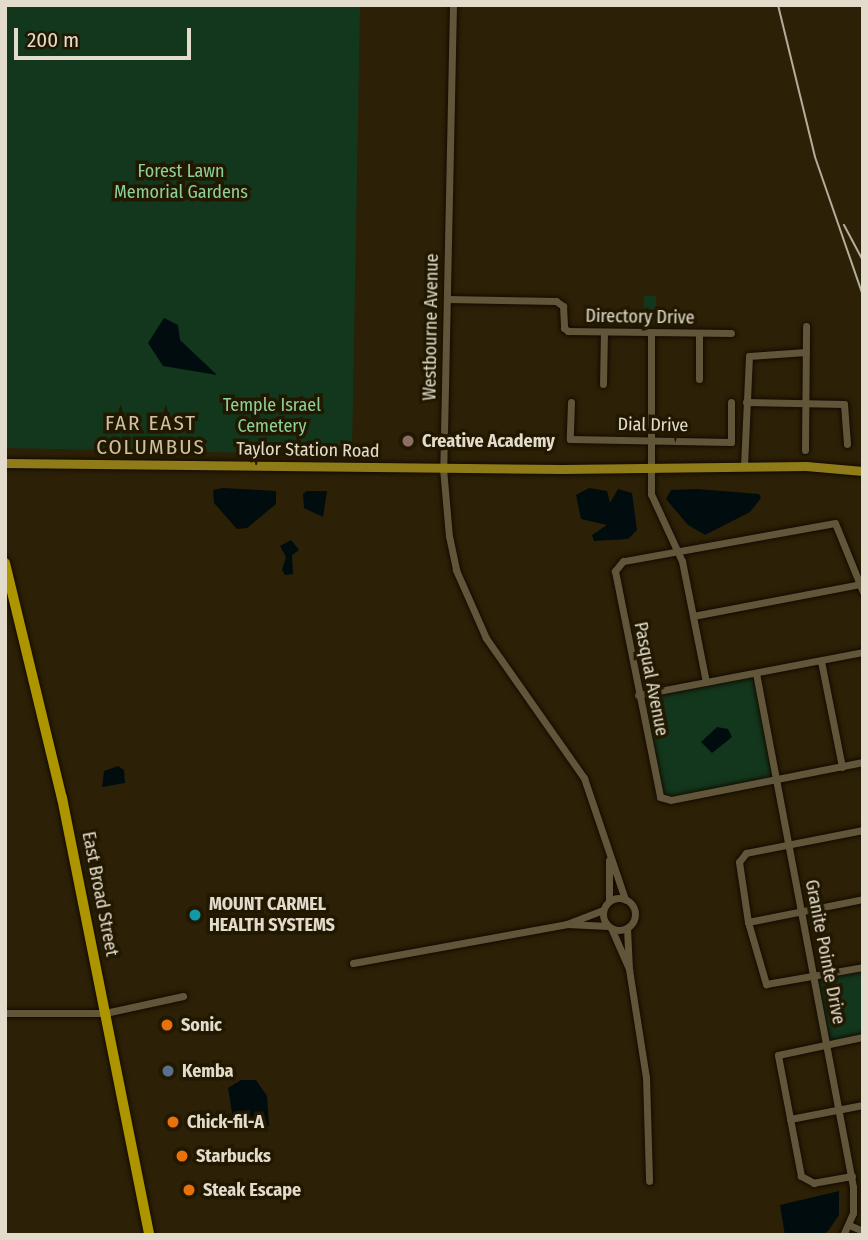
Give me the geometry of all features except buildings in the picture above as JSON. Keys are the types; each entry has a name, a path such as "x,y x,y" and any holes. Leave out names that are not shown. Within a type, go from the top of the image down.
{"highway":[{"name":"East Broad Street","path":"5,563 10,608 64,804 149,1235"}],"main road":[{"name":"Taylor Station Road","path":"5,463 443,468 744,466 863,471"}],"street":[{"name":"Westbourne Avenue","path":"453,5 443,468 449,536 472,611 499,661 584,778 609,859 625,899"},
{"name":"Directory Drive","path":"447,299 556,301 564,306 566,330 731,333"},
{"path":"805,450 806,326"},
{"path":"603,384 604,332"},
{"path":"651,333 649,468 654,509 678,551 706,682"},
{"path":"699,334 699,379"},
{"path":"744,466 748,356 806,352"},
{"path":"746,401 844,404 846,444"},
{"name":"Dial Drive","path":"571,402 570,439 731,442 731,402"},
{"path":"678,551 828,523 840,528 863,592"},
{"name":"Pasqual Avenue","path":"678,551 617,565 638,695 660,797 671,800 775,779"},
{"path":"693,616 860,584"},
{"path":"638,695 863,652"},
{"path":"821,661 842,766"},
{"name":"Granite Pointe Drive","path":"756,673 852,1176 855,1199 849,1225 843,1235"},
{"path":"775,779 863,762"},
{"path":"863,830 746,853 739,862 748,922 766,984 863,967"},
{"name":"Westbourne Avenue","path":"609,859 609,901"},
{"path":"353,963 567,924 603,911 609,901 625,899 635,911 627,928 629,968 646,1077 649,1181"},
{"path":"748,922 863,899"},
{"path":"603,911 629,968"},
{"path":"567,924 627,928"},
{"path":"5,1013 105,1013 183,996"},
{"path":"852,1176 804,1181 778,1055 863,1037"},
{"path":"790,1119 863,1105"},
{"path":"849,1225 863,1231"}],"green space":[{"name":"Forest Lawn Memorial Gardens","path":"5,5 360,5 352,455 5,448"},
{"path":"644,296 656,296 656,323 644,323"},
{"path":"756,673 775,779 657,802 638,695"},
{"path":"863,967 863,1037 827,1044 813,977"}],"shaded area":[{"path":"164,318 178,325 180,340 217,375 163,366 148,343"},
{"path":"223,488 276,491 276,504 247,528 237,529 214,503 213,490"},
{"path":"589,488 607,491 610,503 618,489 632,493 637,530 628,539 594,541 592,535 607,525 581,519 576,495"},
{"path":"697,489 759,494 761,498 750,512 705,535 688,525 666,499 671,490"},
{"path":"307,491 327,491 323,517 304,508 303,494"},
{"path":"291,540 299,550 292,555 293,574 285,575 282,570 286,557 280,546"},
{"path":"717,727 728,729 732,737 712,753 701,742"},
{"path":"118,766 124,770 125,783 102,787 104,771"},
{"path":"241,1080 256,1080 267,1096 269,1126 235,1131 228,1088"},
{"path":"839,1191 839,1215 823,1235 785,1235 780,1205"}],"railway":[{"path":"778,5 815,157 863,296"},
{"path":"844,225 863,260"}],"place":[{"name":"Creative Academy","path":"408,441"},
{"name":"MOUNT CARMEL HEALTH SYSTEMS","path":"195,915"},
{"name":"Sonic","path":"167,1025"},
{"name":"Kemba","path":"168,1071"},
{"name":"Chick-fil-A","path":"173,1122"},
{"name":"Starbucks","path":"182,1156"},
{"name":"Steak Escape","path":"189,1190"}],"district":[{"name":"FAR EAST COLUMBUS","path":"151,435"}],"park label":[{"name":"Temple Israel Cemetery","path":"272,416"}]}
